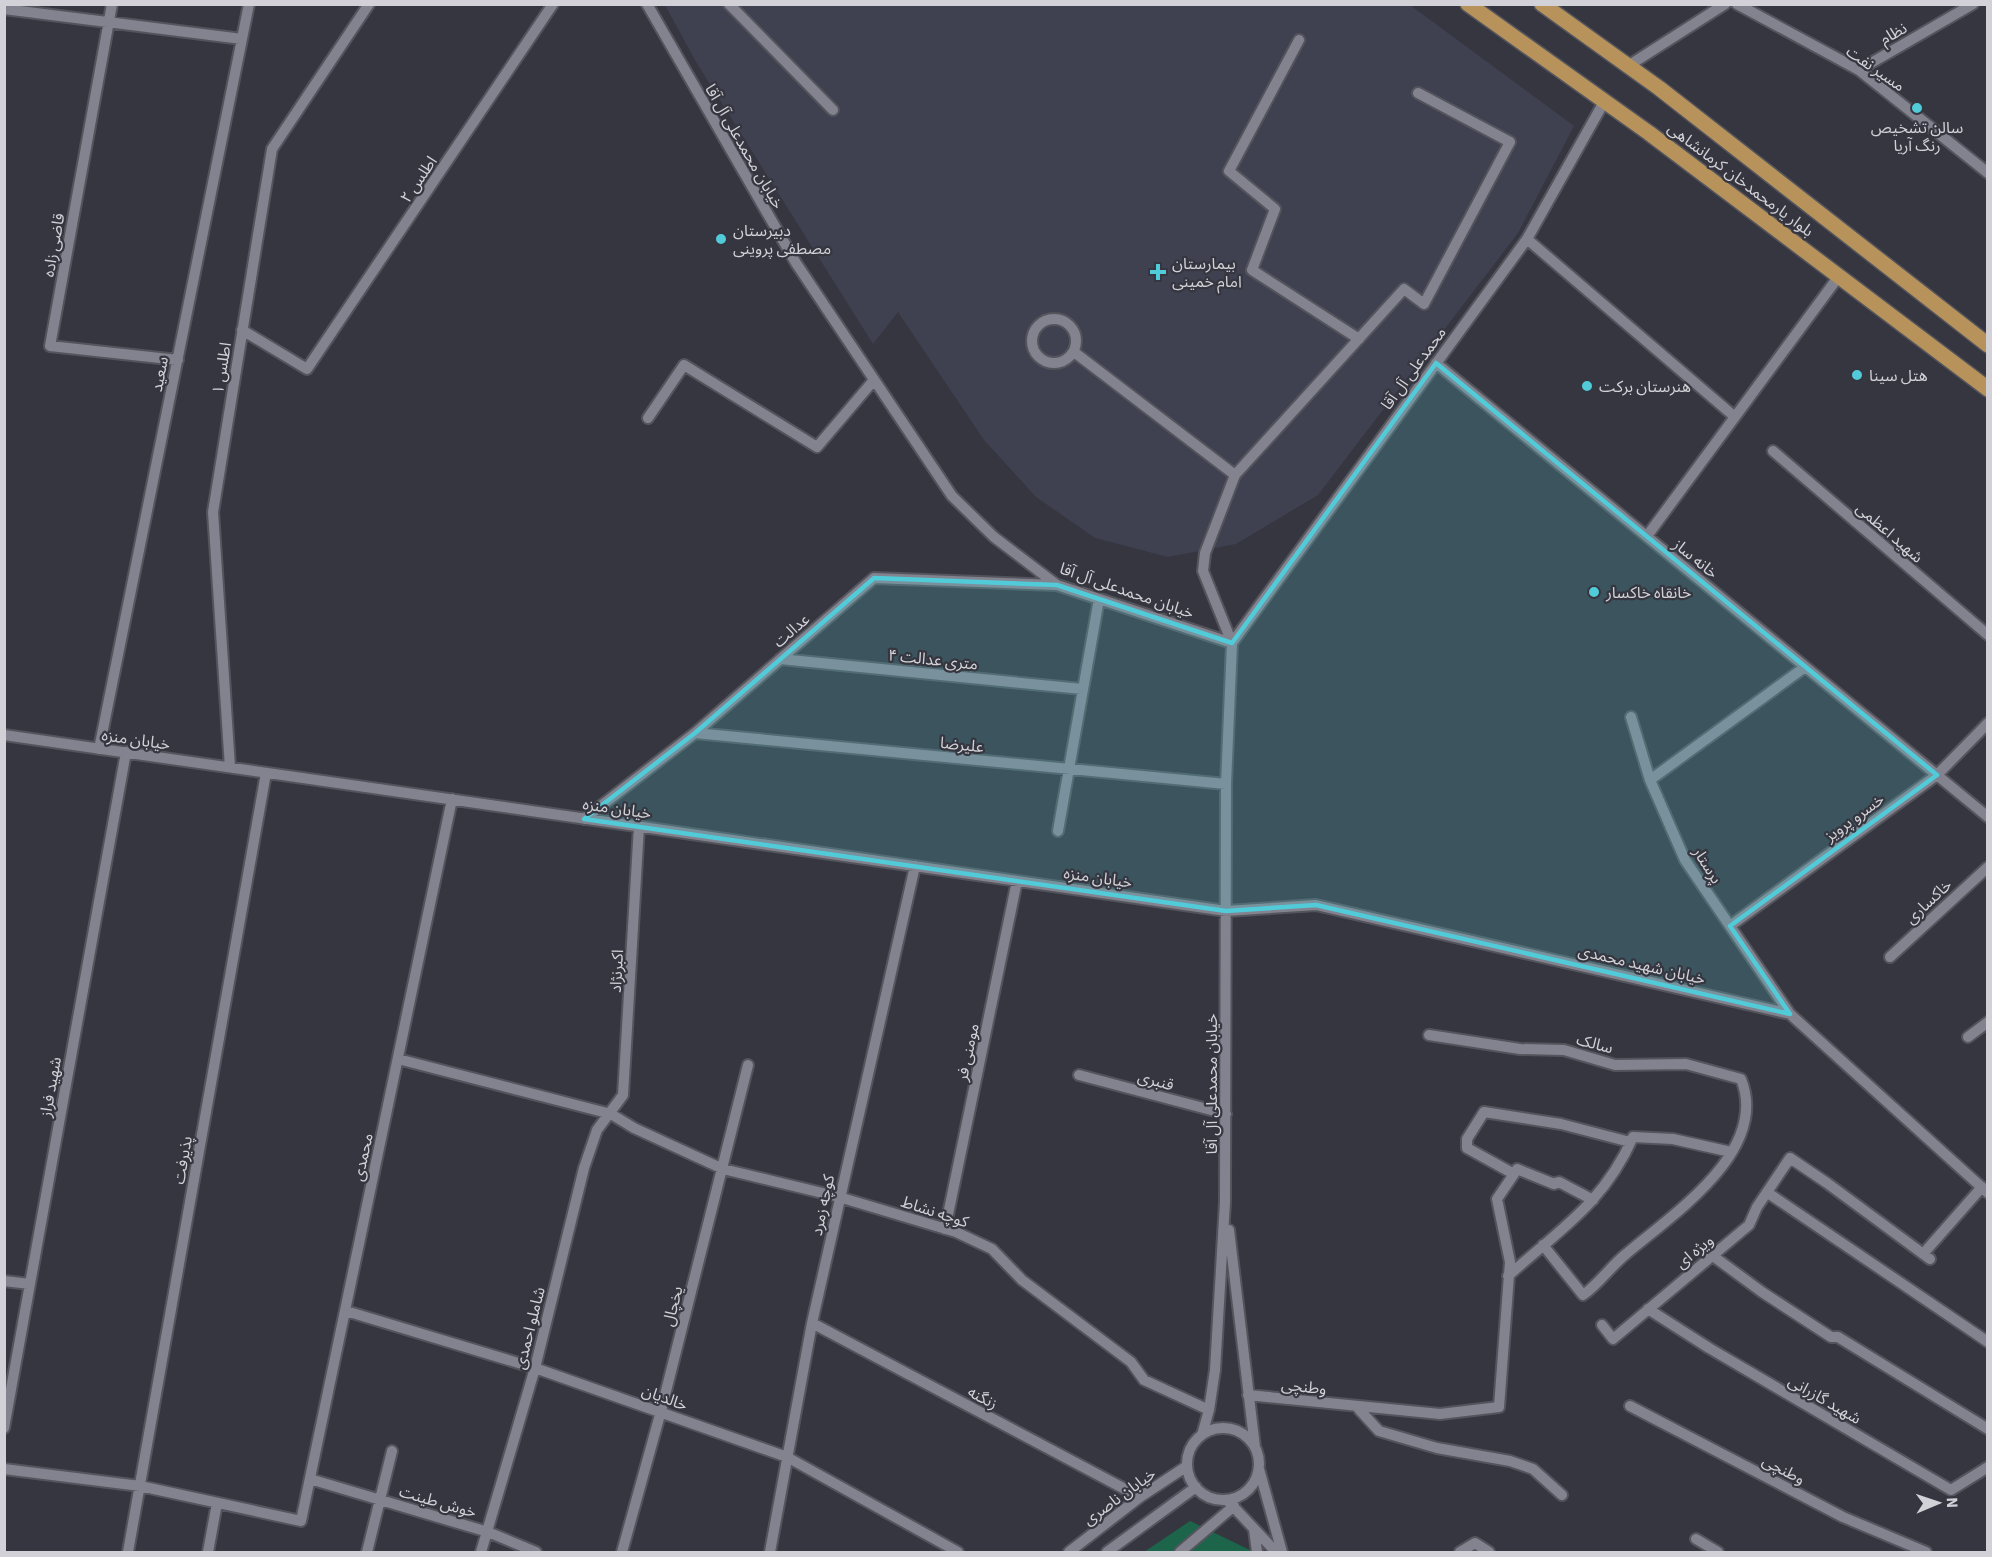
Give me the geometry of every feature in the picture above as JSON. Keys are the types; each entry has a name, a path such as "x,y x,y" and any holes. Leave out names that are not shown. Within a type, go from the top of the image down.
{"main road":[{"name":"بلوار یارمحمدخان کرمانشاهی","path":"1468,4 1604,102 1988,389"},
{"name":"بلوار یارمحمدخان کرمانشاهی","path":"1542,4 1628,66 1988,345"}],"street":[{"name":"قاضی زاده","path":"112,4 50,346 178,360"},
{"name":"سعید","path":"99,749 249,4"},
{"name":"اطلس ۱","path":"230,767 213,512 272,149 369,4"},
{"name":"اطلس ۲","path":"242,330 307,369 553,4"},
{"name":"خیابان محمدعلی آل آقا","path":"647,4 796,263 952,496 994,537 1057,585 1232,643 1226,784 1225,1202 1215,1370 1209,1410 1202,1435"},
{"path":"729,4 833,110"},
{"path":"1628,66 1725,4"},
{"name":"مسیر نفت","path":"1737,4 1859,70 1985,167"},
{"name":"نظام","path":"1859,70 1973,4"},
{"path":"4,9 242,39"},
{"path":"1299,40 1229,171 1275,209 1252,270 1359,339"},
{"path":"1232,643 1203,571 1205,553 1235,475 1404,289 1424,304 1510,142 1418,93"},
{"name":"محمدعلی آل آقا","path":"1232,643 1527,239 1604,102"},
{"path":"1527,239 1735,417"},
{"path":"1647,536 1839,276"},
{"path":"1053,319 1068,323 1076,336 1074,352 1063,362 1047,363 1035,354 1031,339 1034,331 1045,321 1053,319"},
{"path":"1074,352 1235,475"},
{"name":"خانه ساز","path":"1436,363 1988,817"},
{"path":"648,418 684,365 817,447 874,380"},
{"name":"شهید اعظمی","path":"1773,451 1988,635"},
{"name":"عدالت","path":"584,819 695,733 874,578 1057,585"},
{"path":"1058,831 1099,599"},
{"name":"۴ متری عدالت","path":"780,659 1082,689"},
{"path":"1650,780 1805,667"},
{"name":"پرستار","path":"1630,717 1650,780 1685,860 1790,1014"},
{"name":"خسرو پرویز","path":"1730,926 1937,776 1988,723"},
{"name":"علیرضا","path":"695,733 1226,784"},
{"name":"خیابان منزه","path":"4,735 1226,911"},
{"name":"شهید فراز","path":"4,1428 10,1365 30,1284 126,752"},
{"name":"پذیرفت","path":"128,1552 266,773"},
{"name":"محمدی","path":"217,1503 301,1521 452,799"},
{"name":"اکبرنژاد","path":"611,1114 623,1095 639,826"},
{"name":"کوچه زمرد","path":"770,1552 812,1323 915,866"},
{"name":"خاکساری","path":"1890,957 1988,867"},
{"name":"مومنی فر","path":"945,1229 1017,881"},
{"name":"خیابان شهید محمدی","path":"1226,911 1316,905 1790,1014 1985,1190"},
{"path":"1968,1037 1988,1022"},
{"name":"سالک","path":"1429,1035 1520,1049 1564,1050 1615,1065 1686,1064 1741,1079 1745,1090 1743,1133 1731,1152"},
{"name":"کوچه نشاط","path":"398,1059 611,1114 634,1128 723,1169 839,1197 945,1229 992,1249 1022,1280 1131,1362 1144,1380 1209,1410"},
{"name":"یخچال","path":"622,1552 661,1411 748,1065"},
{"name":"قنبری","path":"1079,1075 1226,1113"},
{"path":"1514,1174 1467,1148 1467,1139 1484,1112 1561,1124 1630,1142"},
{"name":"شاملو احمدی","path":"481,1552 535,1368 584,1168 597,1130 611,1114"},
{"path":"1508,1276 1543,1245 1564,1231 1593,1200 1621,1164 1633,1137 1673,1139 1731,1152 1706,1187 1615,1263 1583,1295 1543,1245"},
{"name":"ویژه ای","path":"1602,1325 1613,1339 1749,1225 1757,1207 1790,1158 1927,1257 1985,1190"},
{"path":"1508,1276 1510,1262 1497,1198 1517,1169 1554,1184 1559,1182 1593,1200"},
{"path":"1768,1193 1988,1342"},
{"name":"خیابان محمدعلی آل آقا","path":"1225,1202 1255,1447"},
{"path":"1713,1256 1762,1292 1832,1337 1838,1336 1988,1429"},
{"name":"وطنچی","path":"1248,1395 1440,1414 1499,1407 1508,1276"},
{"path":"4,1281 30,1284"},
{"name":"شهید گازرانی","path":"1648,1309 1709,1348 1951,1490 1988,1467"},
{"name":"خالدیان","path":"345,1311 535,1368 787,1457 958,1552"},
{"name":"زنگنه","path":"812,1323 1140,1497"},
{"path":"1356,1406 1379,1431 1437,1448 1510,1461 1533,1469 1562,1495"},
{"name":"وطنچی","path":"1630,1406 1843,1517 1926,1552"},
{"path":"1276,1552 1230,1503 1204,1495 1196,1487 1187,1466 1194,1443 1202,1435 1213,1430 1237,1431 1247,1437 1255,1447 1258,1469 1282,1552"},
{"name":"خوش طینت","path":"380,1500 392,1451"},
{"name":"خیابان ناصری","path":"1069,1552 1140,1497 1187,1466"},
{"path":"4,1469 140,1486 217,1503 208,1552"},
{"path":"1180,1552 1230,1503 1248,1490 1258,1469"},
{"name":"خوش طینت","path":"310,1479 488,1532 536,1552"},
{"path":"1107,1552 1196,1487"},
{"path":"367,1552 380,1500"},
{"path":"1254,1528 1257,1552"},
{"path":"1696,1539 1718,1552"},
{"path":"1460,1552 1475,1543 1490,1552"}],"highlighted area":[{"path":"1436,363 1937,775 1730,926 1790,1014 1316,905 1226,911 584,819 695,733 874,578 1057,585 1232,643"}],"shaded area":[{"name":"بیمارستان امام خمینی","path":"665,5 1410,5 1574,126 1518,233 1318,495 1236,544 1168,557 1095,538 1036,497 984,440 898,312 873,344 696,62"}],"green space":[{"path":"1190,1521 1254,1552 1144,1552"}],"place":[{"name":"سالن تشخیص رنگ آریا","path":"1917,108"},
{"name":"دبیرستان مصطفی پروینی","path":"721,239"},
{"name":"بیمارستان امام خمینی","path":"1158,272"},
{"name":"هتل سینا","path":"1857,375"},
{"name":"هنرستان برکت","path":"1587,386"},
{"name":"خانقاه خاکسار","path":"1594,592"}]}
